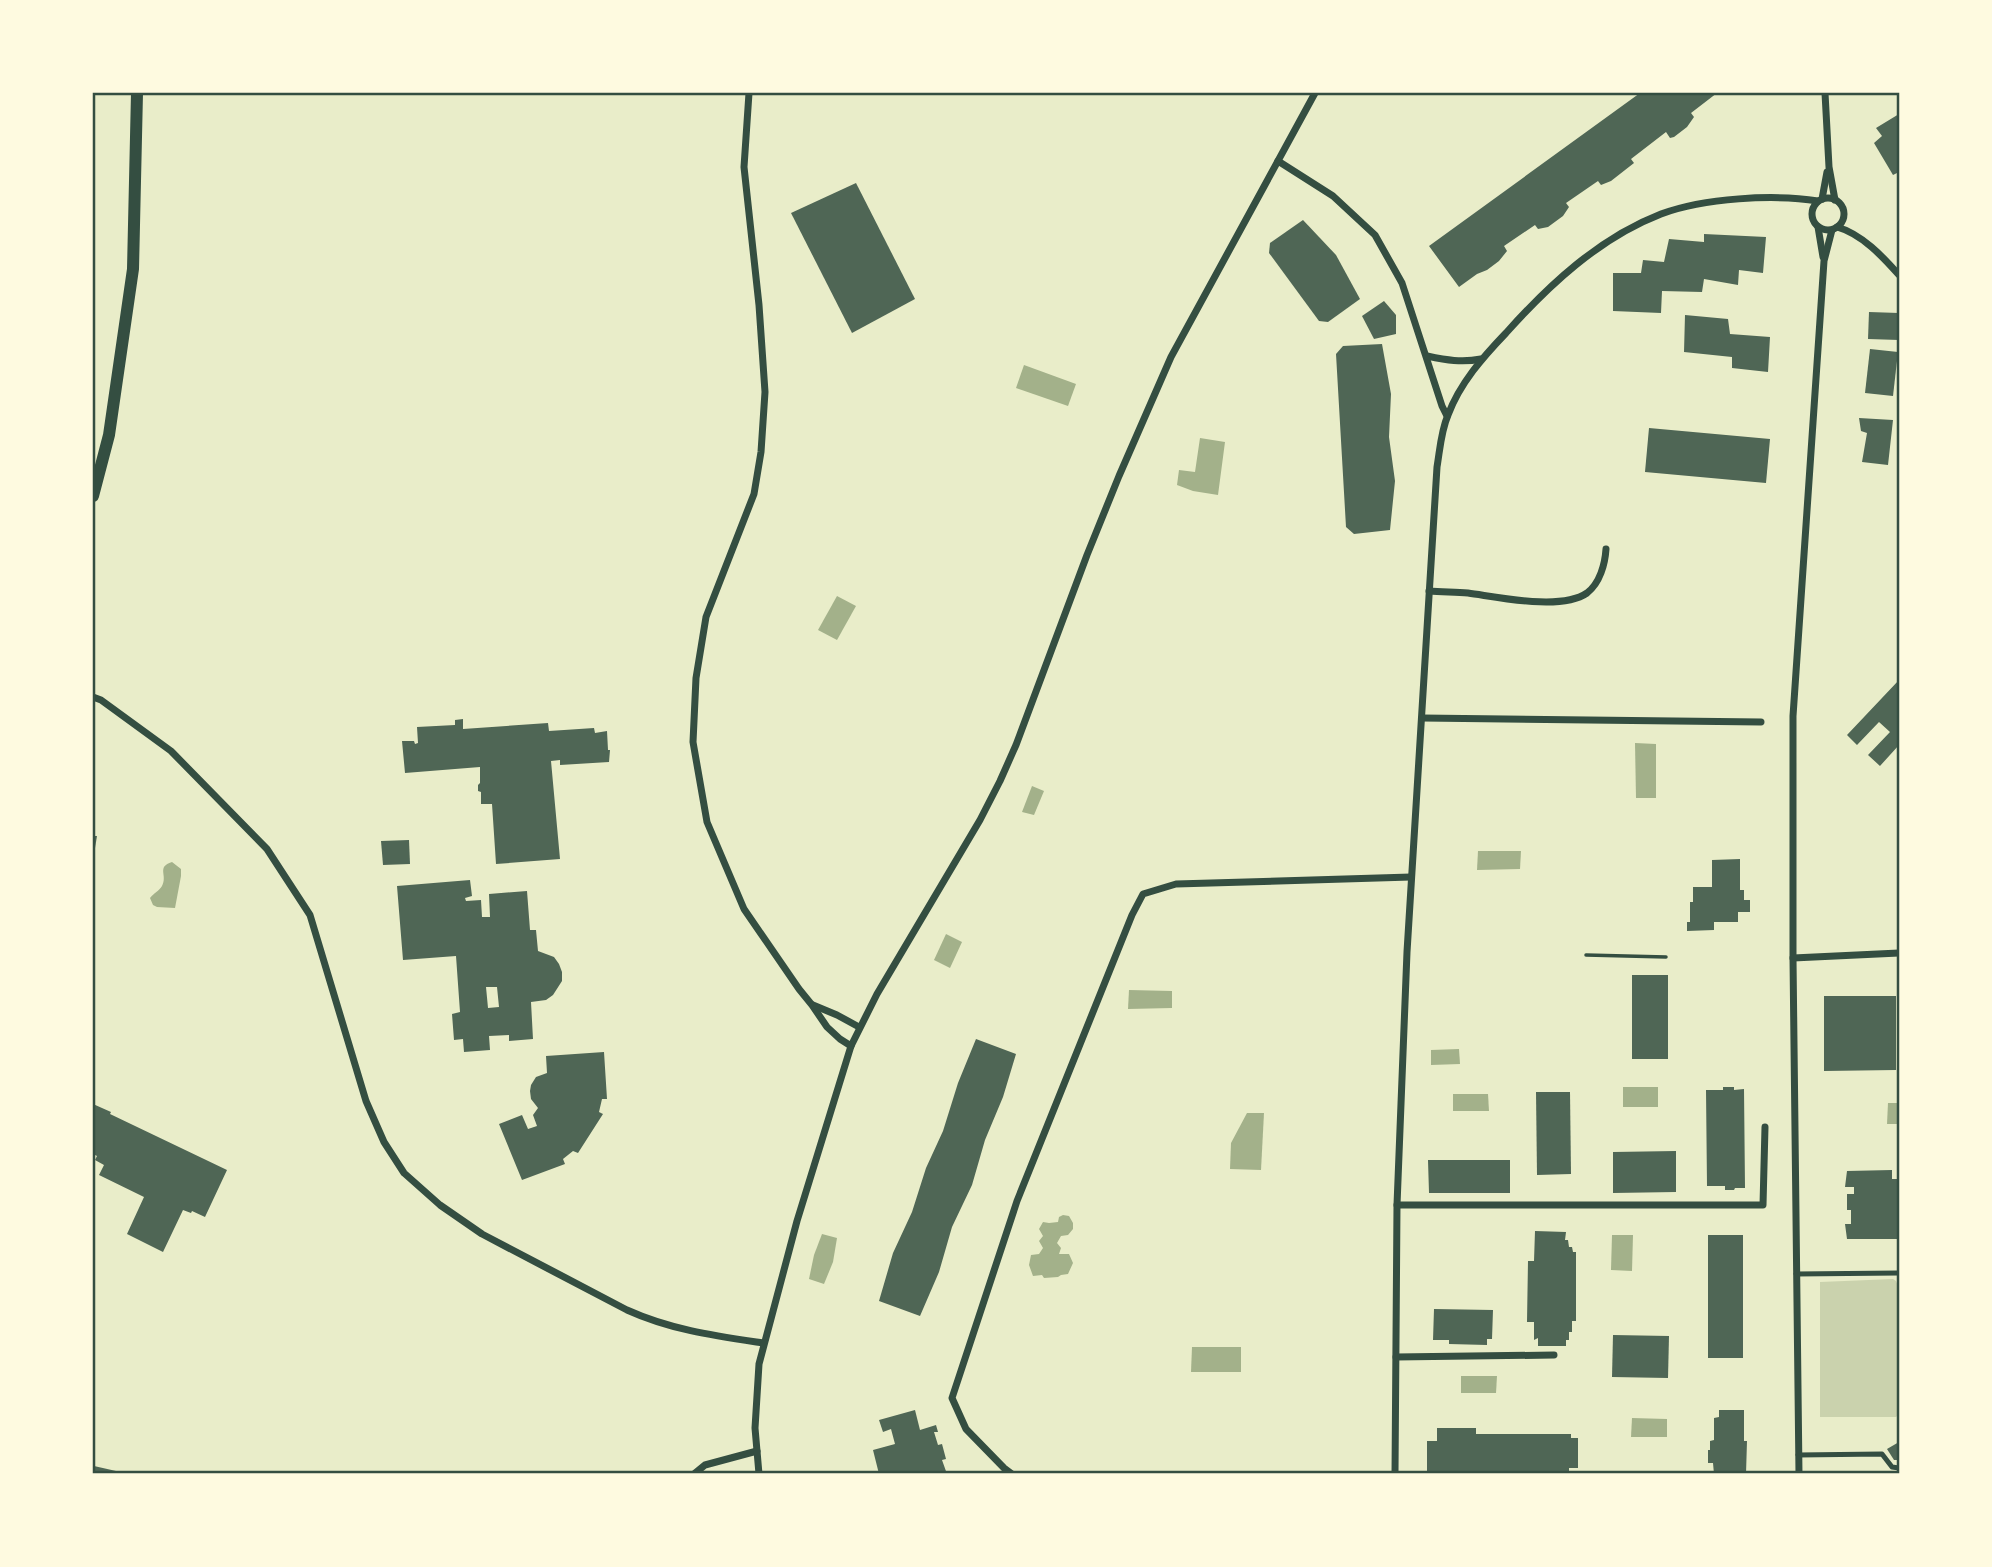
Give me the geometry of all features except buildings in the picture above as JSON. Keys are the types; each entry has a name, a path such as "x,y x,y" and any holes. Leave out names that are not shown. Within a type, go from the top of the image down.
{"street":[{"path":"93,496 97,470 109,435 134,269 137,93"},
{"path":"749,93 744,167 759,305 765,392 761,452 754,494 706,617 696,678 693,742 707,822 744,909 827,1027 851,1046"},
{"path":"759,1474 755,1428 756,1390 763,1343 851,1046 859,1027 1000,781 1096,533 1171,357 1315,93"},
{"path":"1825,93 1829,167 1835,200"},
{"path":"1278,161 1333,196 1375,235 1402,283 1447,416"},
{"path":"1799,1474 1793,716 1824,261 1818,227 1812,216 1813,207 1820,200 1829,167"},
{"path":"1395,1474 1397,1205 1406,952 1437,467 1447,416 1464,384 1482,359 1524,312 1604,243 1662,214 1693,206 1752,197 1835,200 1844,213 1842,221 1835,228 1824,261"},
{"path":"1818,227 1850,232 1899,275"},
{"path":"1427,356 1451,361 1482,359"},
{"path":"1429,591 1467,593 1520,601 1567,601 1585,595 1594,587 1606,561 1606,549"},
{"path":"93,697 171,751 267,849 310,915 366,1101 384,1142 404,1173 461,1221 494,1241 651,1321 694,1332 763,1343"},
{"path":"1422,718 1761,722"},
{"path":"1012,1474 966,1429 952,1398 1017,1201 1132,915 1143,894 1177,884 1411,877"},
{"path":"1793,958 1899,953"},
{"path":"812,1005 859,1027"},
{"path":"1397,1205 1763,1205 1765,1127"},
{"path":"1396,1357 1554,1355"},
{"path":"694,1474 705,1465 757,1451"}],"lane":[{"path":"1797,1274 1899,1273"},
{"path":"1798,1455 1882,1454 1892,1467 1899,1468"}],"path":[{"path":"1586,955 1666,957"}],"shaded area":[{"path":"1024,365 1076,384 1068,406 1016,388"},
{"path":"1200,438 1225,442 1218,495 1177,485 1179,470 1195,472"},
{"path":"837,596 856,606 837,640 818,630"},
{"path":"1635,743 1656,744 1656,798 1636,798"},
{"path":"1032,786 1044,791 1034,815 1022,812"},
{"path":"1478,851 1521,851 1520,869 1477,870"},
{"path":"172,862 181,869 175,908 157,907 150,898 162,886 163,869"},
{"path":"946,934 962,942 950,968 934,960"},
{"path":"1129,990 1172,991 1172,1008 1128,1009"},
{"path":"1459,1049 1460,1064 1431,1065 1431,1050"},
{"path":"1623,1087 1658,1087 1658,1107 1623,1107"},
{"path":"1453,1094 1488,1094 1489,1111 1453,1111"},
{"path":"1888,1103 1899,1103 1899,1124 1887,1124"},
{"path":"1247,1113 1264,1113 1261,1170 1230,1169 1231,1143"},
{"path":"1063,1215 1069,1216 1073,1223 1073,1229 1068,1235 1061,1236 1057,1243 1061,1248 1059,1254 1069,1254 1073,1263 1068,1274 1044,1278 1042,1275 1033,1276 1029,1265 1031,1255 1039,1254 1043,1248 1039,1241 1043,1236 1039,1229 1043,1222 1058,1222"},
{"path":"822,1234 837,1238 833,1262 824,1284 809,1279"},
{"path":"1612,1235 1633,1235 1632,1271 1611,1270"},
{"path":"1893,1279 1898,1286 1899,1414 1896,1417 1820,1417 1820,1282"},
{"path":"1192,1347 1241,1347 1241,1372 1191,1372"},
{"path":"1461,1376 1497,1376 1496,1393 1461,1393"},
{"path":"1632,1418 1667,1419 1667,1437 1631,1437"}]}
